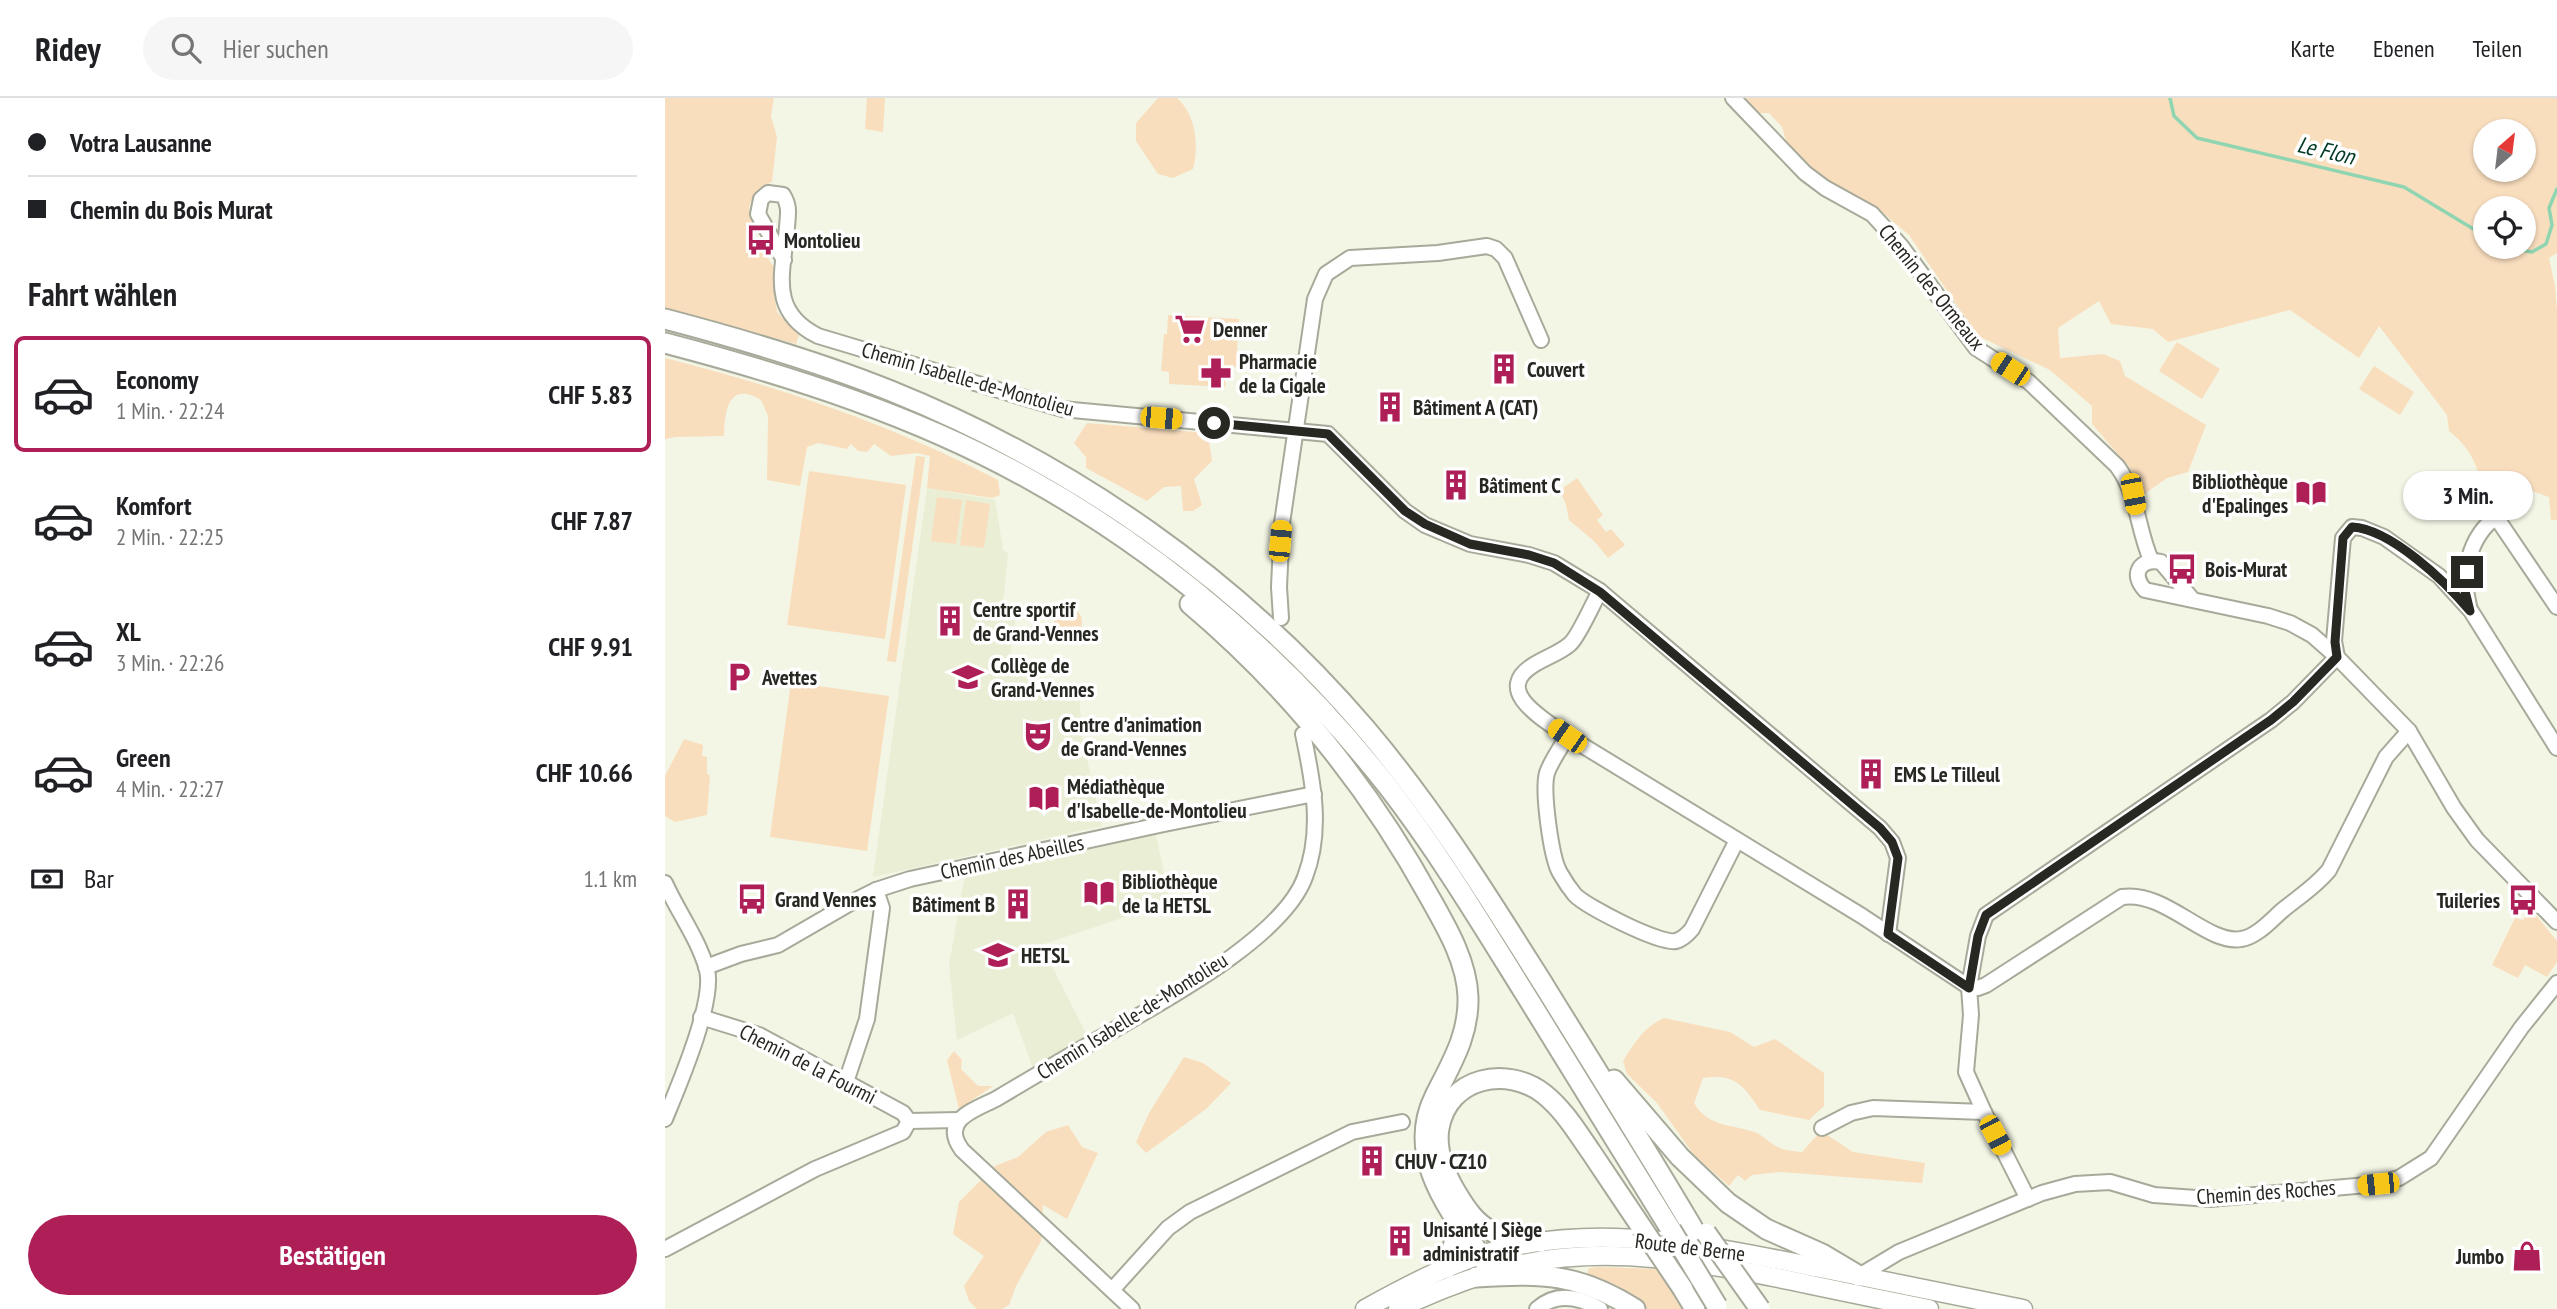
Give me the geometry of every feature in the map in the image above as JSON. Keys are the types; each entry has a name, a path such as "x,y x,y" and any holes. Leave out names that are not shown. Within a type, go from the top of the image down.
{"highway":[{"path":"665,319 790,355 879,386 975,428 1041,462 1117,509 1196,567 1272,632 1342,702 1405,777 1445,831 1700,1233 1743,1309"},
{"path":"665,343 822,389 962,446 1106,527 1159,563 1283,669 1349,740 1409,814 1453,878 1718,1307"},
{"path":"1030,484 1152,573 1249,658 1334,754 1419,878 1456,950 1467,988 1467,1017 1463,1039 1430,1108 1424,1136 1431,1172 1483,1268 1559,1276 1604,1292 1635,1309"},
{"path":"1565,1019 1654,1127 1693,1171 1728,1203 1766,1229 1822,1254 1859,1276"},
{"path":"1540,1242 1495,1233 1478,1223 1459,1197 1442,1163 1438,1136 1445,1111 1461,1090 1478,1081 1493,1078 1512,1079 1532,1086 1550,1099 1572,1124 1695,1309"},
{"path":"1447,1268 1454,1243 1454,1216"},
{"path":"1700,1233 1760,1309"}],"main road":[{"name":"Route de Berne","path":"1398,1309 1483,1268 1507,1247 1597,1237 1638,1239 1752,1255 2023,1309"},
{"name":"Route de Berne","path":"1364,1309 1447,1268 1483,1268 1581,1257 1631,1257 1673,1260 1749,1272 1929,1309"}],"street":[{"name":"Chemin des Ormeaux","path":"1733,98 1805,173 1825,188 1872,214 1901,246 1976,348 2029,382 2117,466 2128,481 2133,494 2143,541 2151,560"},
{"path":"1281,618 1280,541 1315,299 1327,274 1350,258 1438,253 1487,246 1496,249 1505,258 1541,340"},
{"name":"Chemin Isabelle-de-Montolieu","path":"784,260 781,291 785,306 798,324 818,336 1062,410 1328,434 1405,511 1425,524 1470,544 1529,555 1554,563 1600,592 1880,828 1892,842 1898,858 1888,934"},
{"path":"2470,611 2465,591 2474,540 2484,526 2496,517 2557,607"},
{"path":"2337,657 2335,642 2343,538 2352,527 2362,528 2384,537 2439,576 2470,611 2557,748"},
{"path":"2193,600 2161,562 2151,560 2142,565 2138,572 2139,583 2145,590 2268,616 2290,623 2312,635 2337,657 2409,732 2454,808 2477,840 2557,922"},
{"path":"1600,592 1571,643 1530,667 1521,676 1518,686 1520,698 1529,709 1567,736 1888,934 1969,988 1986,985 2122,897 2150,899 2223,938 2241,939 2255,933 2319,882 2329,870 2386,757 2409,732"},
{"path":"2028,1199 1966,1072 1971,1016 1969,988 1978,936 1986,915 2271,720 2293,702 2337,657"},
{"name":"Chemin Isabelle-de-Montolieu","path":"909,1121 959,1120 1156,1007 1261,934 1287,908 1305,880 1313,847 1314,794 1303,734"},
{"path":"1567,736 1547,771 1545,783 1553,852 1559,872 1576,895 1596,910 1662,940 1674,942 1685,937 1692,929 1737,841"},
{"name":"Chemin des Abeilles","path":"706,967 791,939 854,901 876,890 910,879 1314,794"},
{"path":"665,883 706,967 708,985 701,1017 665,1119"},
{"path":"846,1082 867,1019 882,908 876,890"},
{"name":"Chemin des Roches","path":"1859,1276 1887,1258 2028,1199 2075,1184 2110,1182 2154,1195 2210,1199 2378,1184 2399,1178 2431,1158 2521,1028 2557,984"},
{"name":"Chemin de la Fourmi","path":"701,1017 758,1035 903,1113 909,1121"},
{"path":"1822,1128 1851,1113 1873,1108 1984,1112"},
{"path":"959,1120 954,1132 962,1150 1132,1309"},
{"path":"665,1249 815,1168 902,1132 909,1121"},
{"path":"1111,1290 1168,1228 1191,1212 1352,1132 1402,1122"},
{"path":"1537,1309 1545,1301 1556,1297 1575,1299 1600,1309"}],"shaded area":[{"path":"665,98 774,98 771,116 777,137 772,182 757,192 749,208 759,226 754,237 775,269 774,293 777,312 799,335 796,344 665,308"},
{"path":"867,98 885,98 883,132 865,129"},
{"path":"1158,98 1177,98 1188,113 1196,140 1193,169 1173,178 1158,174 1136,141 1136,123"},
{"path":"1743,98 2557,98 2557,253 2549,258 2557,311 2557,520 2551,520 2549,497 2521,487 2523,506 2486,509 2479,475 2471,456 2449,431 2447,415 2379,326 2359,358 2290,310 2168,342 2153,329 2111,324 2099,301 2058,328 2060,358 2103,354 2120,361 2125,376 2206,425 2188,472 2167,478 2143,495 2139,479 2092,424 2092,406 2050,370 1978,336 1909,235 1878,209 1816,174 1787,144 1782,127 1769,113 1759,113"},
{"path":"1168,315 1239,319 1236,367 1228,367 1225,387 1169,384 1169,372 1161,371"},
{"path":"2177,342 2220,369 2202,399 2159,371"},
{"path":"665,358 793,395 877,425 998,480 1000,495 992,498 927,488 930,456 917,453 891,456 874,444 867,452 858,451 851,444 847,449 818,443 807,447 800,486 767,480 768,416 761,400 750,395 741,394 730,402 725,418 724,436 665,439"},
{"path":"2374,366 2414,392 2400,415 2359,389"},
{"path":"1087,423 1208,433 1212,461 1194,479 1202,505 1193,511 1183,511 1181,486 1164,487 1147,501 1086,468 1086,457 1074,443"},
{"path":"916,456 925,457 896,662 887,661"},
{"path":"809,471 906,485 885,639 787,625"},
{"path":"1577,478 1603,515 1597,520 1606,532 1611,529 1625,545 1608,558 1595,542 1569,520 1561,493 1563,488"},
{"name":"Collège de Grand-Vennes","path":"927,488 995,500 1003,550 1008,553 1003,605 1016,614 1008,670 1079,688 1082,737 1102,826 873,877"},
{"path":"937,497 962,500 956,544 931,541"},
{"path":"966,500 990,504 984,548 960,545"},
{"path":"1068,608 1078,612 1082,622 1078,632 1068,636 1058,632 1054,622 1058,612"},
{"path":"791,682 889,696 867,851 770,837"},
{"path":"684,739 703,745 702,756 707,757 707,774 710,775 707,815 675,822 665,816 665,776"},
{"name":"HETSL","path":"1156,835 1170,902 1041,945 1089,1039 1034,1071 1013,1013 957,1040 949,965 965,874"},
{"path":"2530,908 2557,941 2557,962 2547,977 2525,965 2518,978 2492,965 2515,918 2523,920"},
{"path":"1664,1018 1730,1032 1754,1047 1775,1039 1824,1073 1824,1106 1809,1120 1760,1110 1737,1083 1714,1077 1703,1078 1694,1103 1707,1117 1757,1133 1777,1147 1791,1151 1802,1152 1821,1131 1853,1152 1925,1163 1922,1183 1781,1172 1752,1175 1745,1181 1738,1175 1729,1186 1694,1155 1657,1103 1627,1074 1623,1061 1645,1031"},
{"path":"954,1051 962,1060 961,1069 978,1086 993,1086 959,1109 947,1060"},
{"path":"1184,1057 1203,1063 1231,1083 1206,1109 1146,1153 1136,1142 1149,1113"},
{"path":"1068,1125 1082,1147 1098,1153 1067,1219 1043,1205 1041,1241 1016,1286 1009,1305 1002,1309 977,1309 969,1301 964,1286 984,1256 953,1234 959,1202 995,1166 1018,1157 1046,1132"},
{"path":"1589,1268 1659,1269 1684,1309 1643,1309 1585,1279"}],"waterway":[{"name":"Le Flon","path":"2170,98 2174,116 2197,138 2404,187 2473,229"},
{"name":"Le Flon","path":"2536,250 2546,244 2552,225 2549,208 2557,189"}],"place":[{"name":"Montolieu","path":"761,240"},
{"name":"Denner","path":"1190,329"},
{"name":"Couvert","path":"1504,369"},
{"name":"Pharmacie de la Cigale","path":"1216,373"},
{"name":"Bâtiment A (CAT)","path":"1390,407"},
{"name":"Bâtiment C","path":"1456,485"},
{"name":"Bibliothèque d'Epalinges","path":"2311,493"},
{"name":"Bois-Murat","path":"2182,569"},
{"name":"Centre sportif de Grand-Vennes","path":"950,621"},
{"name":"Avettes","path":"739,677"},
{"name":"Collège de Grand-Vennes","path":"968,677"},
{"name":"Centre d'animation de Grand-Vennes","path":"1038,736"},
{"name":"EMS Le Tilleul","path":"1871,774"},
{"name":"Médiathèque d'Isabelle-de-Montolieu","path":"1044,798"},
{"name":"Bibliothèque de la HETSL","path":"1099,893"},
{"name":"Grand Vennes","path":"752,899"},
{"name":"Tuileries","path":"2523,900"},
{"name":"Bâtiment B","path":"1018,904"},
{"name":"HETSL","path":"998,955"},
{"name":"CHUV - CZ10","path":"1372,1161"},
{"name":"Unisanté | Siège administratif","path":"1400,1241"},
{"name":"Jumbo","path":"2527,1256"}],"route":[{"path":"1214,423 1328,434 1405,511 1425,524 1470,544 1529,555 1554,563 1600,592 1871,818 1892,842 1898,858 1888,934 1969,988 1978,936 1986,915 2271,720 2293,702 2337,657 2335,642 2343,538 2352,527 2384,537 2439,576 2470,611 2465,591 2467,572"}]}
